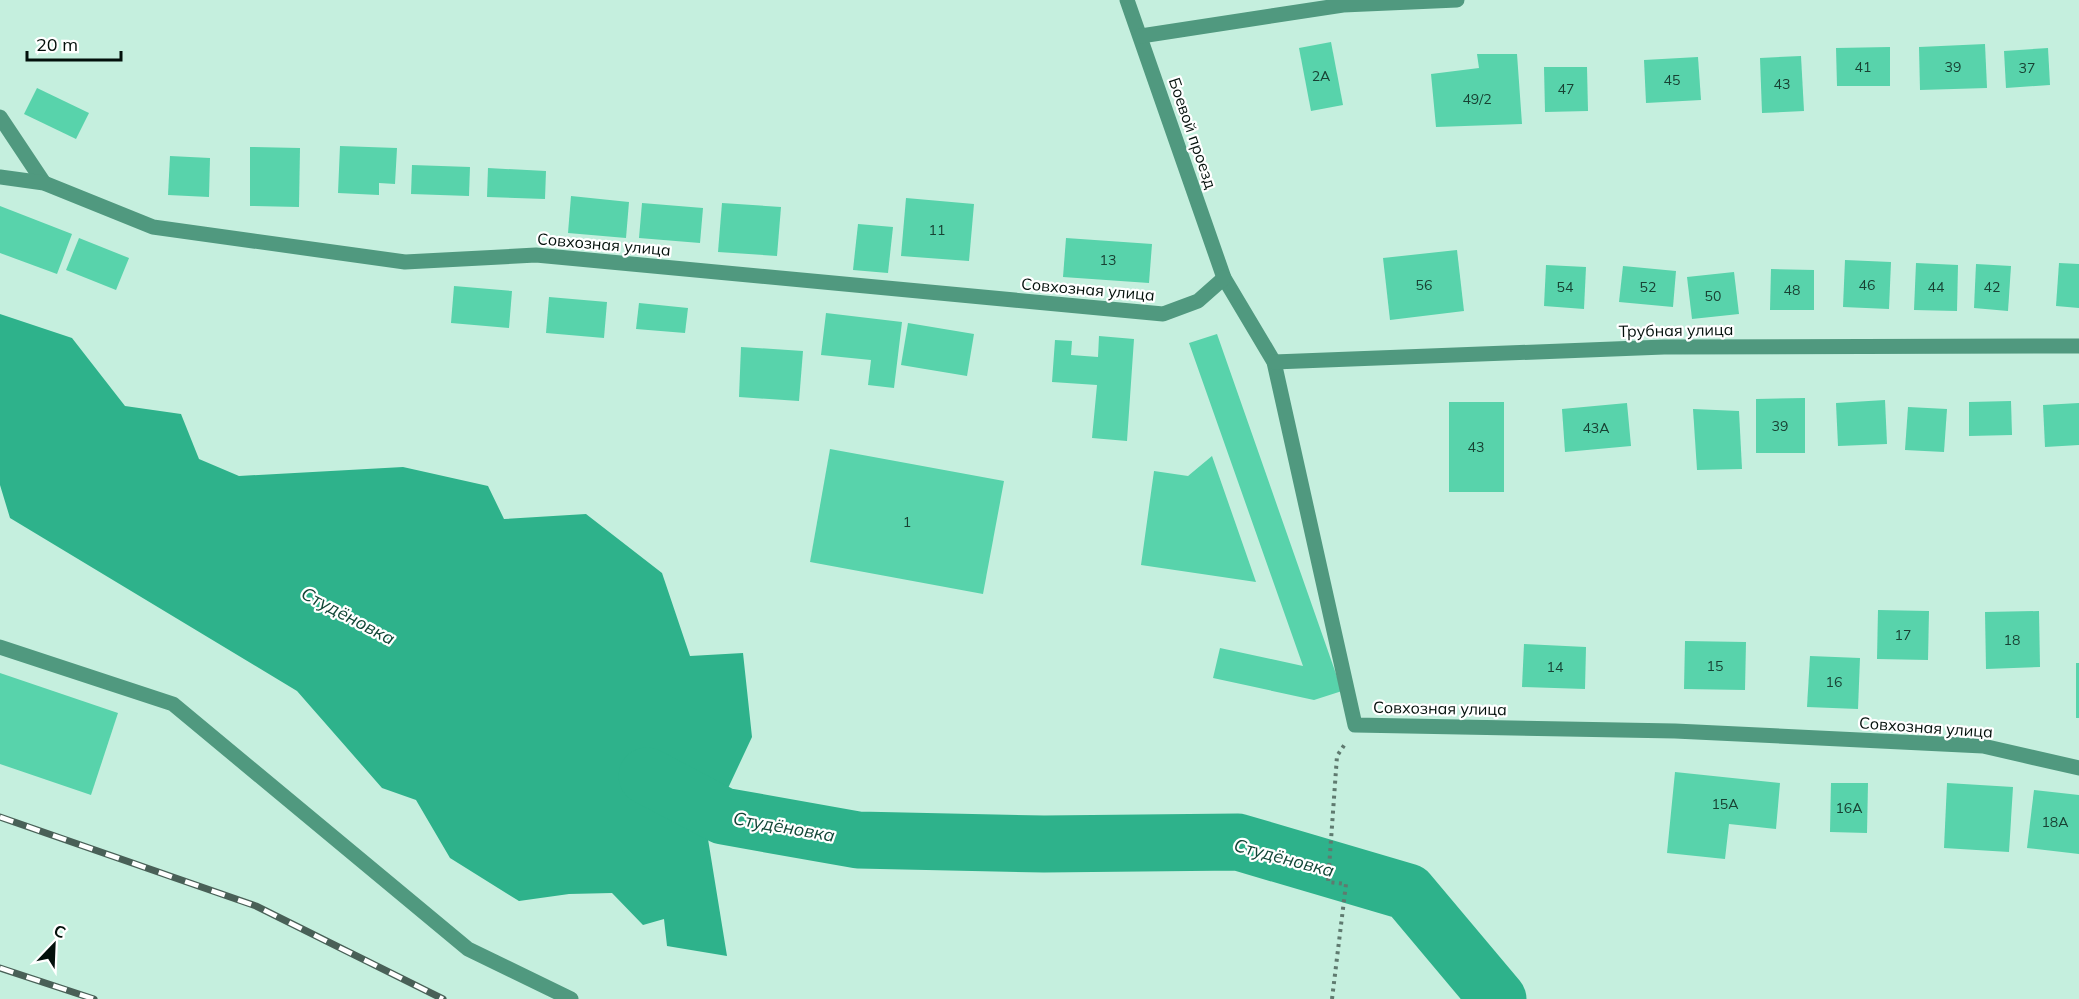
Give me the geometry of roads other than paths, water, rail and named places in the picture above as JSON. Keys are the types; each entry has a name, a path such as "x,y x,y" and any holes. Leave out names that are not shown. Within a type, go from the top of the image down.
{"street":[{"name":"Боевой проезд","path":"1127,0 1224,278"},
{"path":"1141,36 1343,5 1456,0"},
{"path":"0,117 44,183"},
{"name":"Совхозная улица","path":"0,177 44,183 153,227 405,262 536,255 1164,314 1198,301 1224,278 1274,362 1355,725 1675,731 1983,746 2079,768"},
{"name":"Трубная улица","path":"1274,362 1664,347 2079,346"},
{"path":"0,647 172,704 468,949 571,999"}],"water":[{"path":"0,314 72,338 125,406 181,414 199,459 239,476 403,467 488,486 504,519 586,514 662,573 690,656 743,653 752,737 707,833 727,956 667,946 664,919 643,925 612,893 569,894 519,901 450,858 416,800 382,788 297,691 10,518 0,485"}],"waterway":[{"name":"Студёновка","path":"647,776 723,816 858,840 1044,844 1238,842 1408,892 1498,999"}],"railway":[{"path":"0,817 256,906 443,999"},
{"path":"0,968 94,999"}]}
